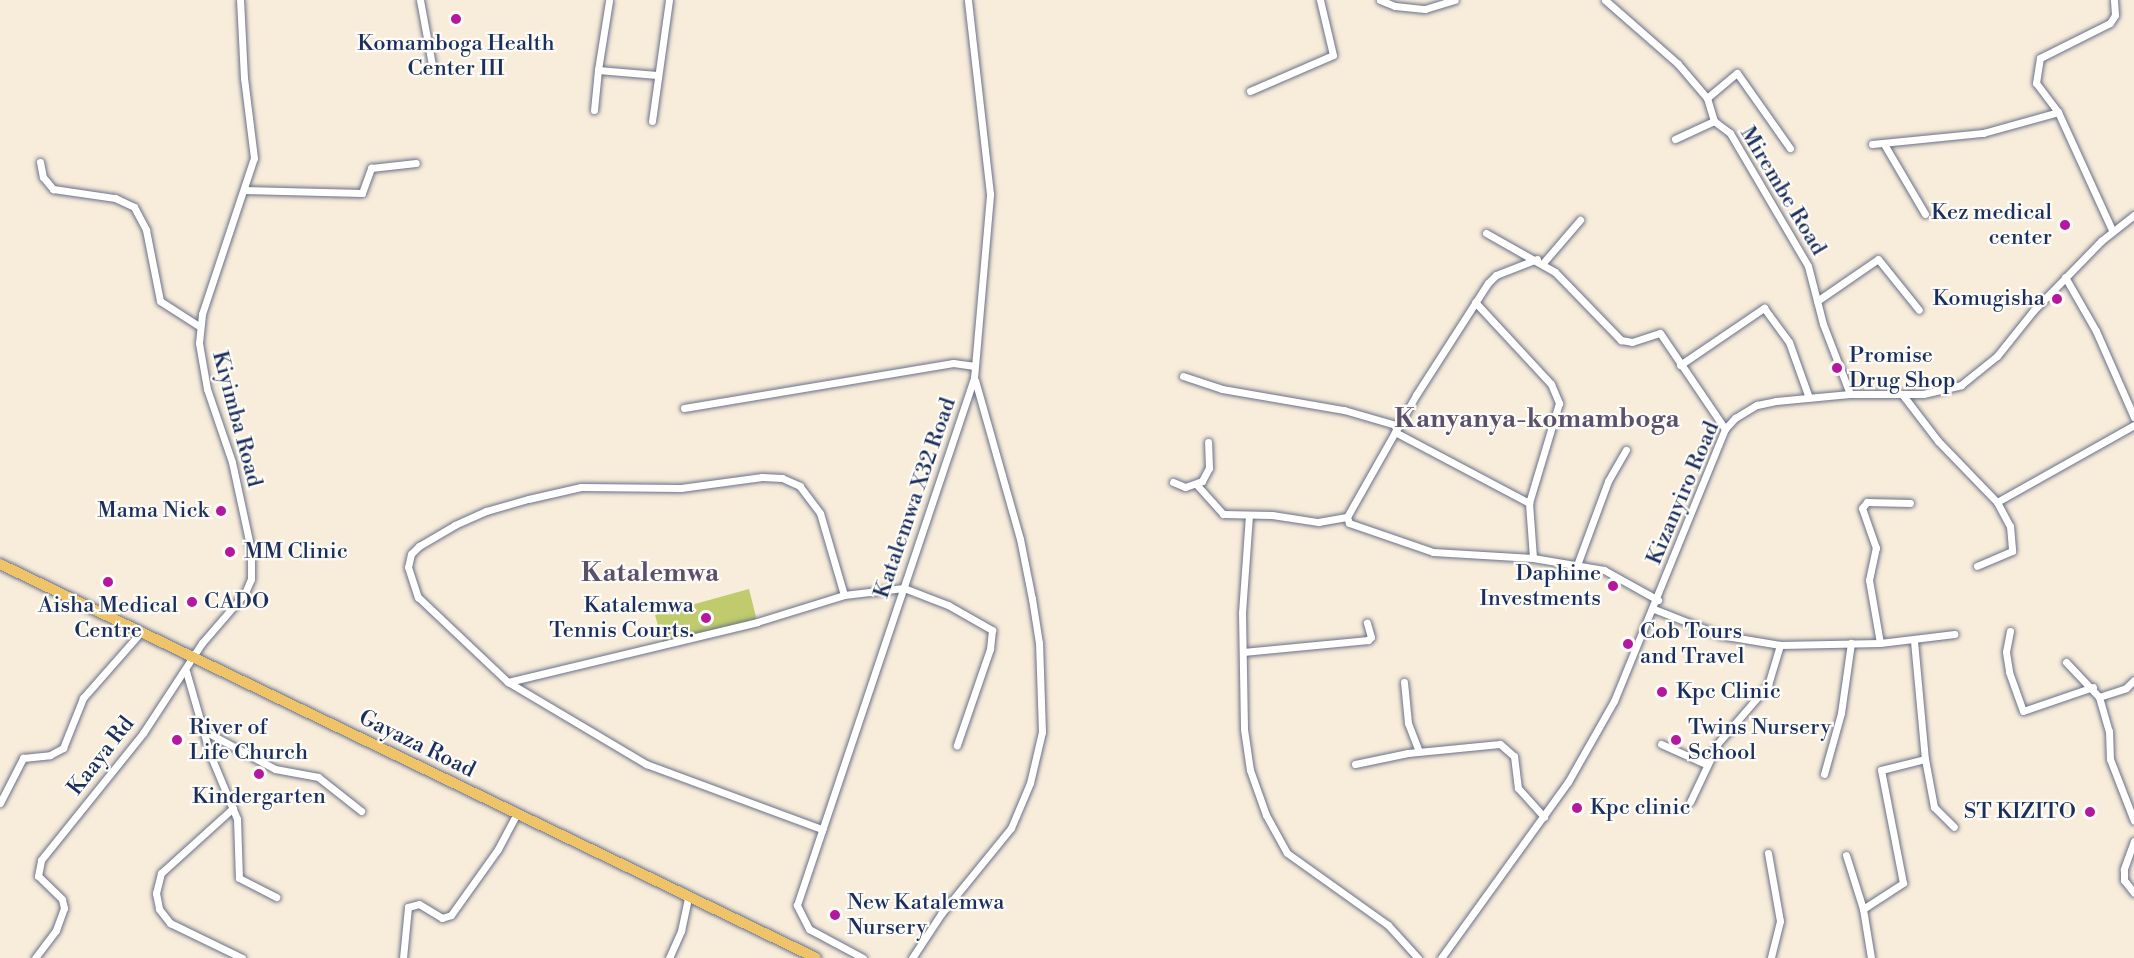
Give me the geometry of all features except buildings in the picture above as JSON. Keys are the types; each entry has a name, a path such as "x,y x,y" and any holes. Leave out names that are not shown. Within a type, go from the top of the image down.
{"main road":[{"name":"Gayaza Road","path":"0,564 816,958"}],"street":[{"name":"Kiyimba Road","path":"194,657 245,592 253,567 232,462 205,381 199,326 254,158 244,78 240,0"},
{"path":"420,0 432,65"},
{"path":"652,121 669,0"},
{"name":"Katalemwa X32 Road","path":"862,958 809,929 798,913 799,894 974,378 990,194 968,0"},
{"path":"1250,91 1333,55 1320,0"},
{"path":"1380,0 1395,6 1425,9 1455,0"},
{"path":"1605,0 1678,63 1707,98 1714,122"},
{"path":"2112,230 2058,112 2036,83 2040,58 2110,23 2115,15 2114,0"},
{"path":"594,110 597,70 609,1"},
{"path":"597,70 657,75"},
{"path":"1707,98 1733,74 1741,75 1790,148"},
{"path":"1872,144 1983,134 2058,112"},
{"name":"Mirembe Road","path":"1675,139 1714,122 1730,133 1776,217 1805,259 1817,301 1850,394"},
{"path":"1884,144 1925,214"},
{"path":"40,162 43,177 53,189 116,198 134,207 146,230 160,301 199,326"},
{"path":"244,190 362,193 371,168 417,163"},
{"name":"Kizanyiro Road","path":"1441,958 1544,817 1614,701 1658,600 1725,429 1742,412 1757,405 1850,394 1942,392 1980,373 2065,277 2112,230 2134,215"},
{"path":"1580,220 1540,261 1496,275 1475,302 1397,429 1347,517 1349,523 1433,552 1533,558 1609,572 1658,600"},
{"path":"1486,233 1540,261 1581,296 1621,340 1632,342 1660,333 1725,429"},
{"path":"1817,301 1878,259 1919,310"},
{"path":"2065,277 2096,331 2134,417"},
{"path":"1475,302 1551,384 1559,403 1528,503 1533,558"},
{"path":"1680,365 1764,308 1789,342 1809,398"},
{"path":"684,408 953,363 975,366"},
{"path":"1183,376 1222,389 1344,410 1397,429 1528,503"},
{"path":"912,958 941,914 1011,828 1030,783 1042,732 1039,643 1032,599 1020,539 974,378"},
{"path":"1902,394 1938,441 1997,502 2010,526 2014,547 2008,554 1977,566"},
{"path":"1997,502 2134,425"},
{"path":"1173,482 1185,487 1197,485 1209,468 1208,442"},
{"path":"1577,565 1608,481 1626,450"},
{"path":"822,829 646,764 508,682 418,597 408,567 411,554 419,546 486,511 517,502 581,487 681,488 762,477 782,478 801,486 820,513 844,595"},
{"path":"1197,485 1217,511 1318,522 1347,517"},
{"path":"1880,643 1869,580 1876,548 1862,508 1867,502 1910,503"},
{"path":"1249,515 1242,588 1244,729 1250,770 1281,844 1304,867 1347,893 1388,925 1418,958"},
{"path":"508,682 758,621 844,595 904,588 948,605 992,630 990,649 957,745"},
{"path":"1654,609 1729,638 1780,645 1914,641 1954,634"},
{"path":"1243,652 1368,640 1367,623"},
{"path":"2010,631 2006,652 2009,672 2023,711 2093,687"},
{"path":"0,803 23,758 50,755 63,748 83,698 141,632"},
{"path":"1914,641 1925,759 1934,807 1954,827"},
{"path":"1824,774 1841,713 1851,643"},
{"path":"1690,802 1706,764 1718,743 1768,685 1780,645"},
{"name":"Kaaya Rd","path":"35,958 56,930 64,908 62,900 38,876 41,860 109,777 194,657"},
{"path":"2066,662 2093,687 2099,698 2109,731 2110,759 2131,795 2134,821"},
{"path":"186,671 201,729 233,808 238,830 239,878 276,897"},
{"path":"2099,698 2126,688 2134,680"},
{"path":"1404,682 1408,723 1419,751"},
{"path":"201,729 275,769 318,777 361,811"},
{"path":"1355,764 1419,751 1482,744 1506,747 1514,756 1518,788 1544,817"},
{"path":"1661,744 1706,764"},
{"path":"1863,909 1903,883 1881,770 1925,759"},
{"path":"233,808 161,873 156,893 159,909 170,922 242,958"},
{"path":"403,958 408,907 414,903 442,918 451,915 498,849 517,814"},
{"path":"2134,841 2124,869 2124,880 2134,893"},
{"path":"1768,853 1780,921 1771,958"},
{"path":"1846,855 1863,909 1871,958"},
{"path":"669,958 681,931 688,897"}],"green space":[{"name":"Katalemwa Tennis Courts.","path":"749,589 757,621 663,643 655,615"}],"place":[{"name":"Komamboga Health Center III","path":"456,19"},
{"name":"Kez medical center","path":"2065,225"},
{"name":"Komugisha","path":"2057,299"},
{"name":"Promise Drug Shop","path":"1837,368"},
{"name":"Mama Nick","path":"221,511"},
{"name":"MM Clinic","path":"230,552"},
{"name":"Aisha Medical Centre","path":"108,582"},
{"name":"Daphine Investments","path":"1613,586"},
{"name":"CADO","path":"192,602"},
{"name":"Katalemwa Tennis Courts.","path":"706,618"},
{"name":"Cob Tours and Travel","path":"1628,644"},
{"name":"Kpc Clinic","path":"1662,692"},
{"name":"River of Life Church","path":"177,740"},
{"name":"Twins Nursery School","path":"1676,740"},
{"name":"Kindergarten","path":"259,774"},
{"name":"Kpc clinic","path":"1577,808"},
{"name":"ST KIZITO","path":"2090,812"},
{"name":"New Katalemwa Nursery","path":"835,915"}],"district":[{"name":"Kanyanya-komamboga","path":"1537,420"},
{"name":"Katalemwa","path":"650,574"}]}
